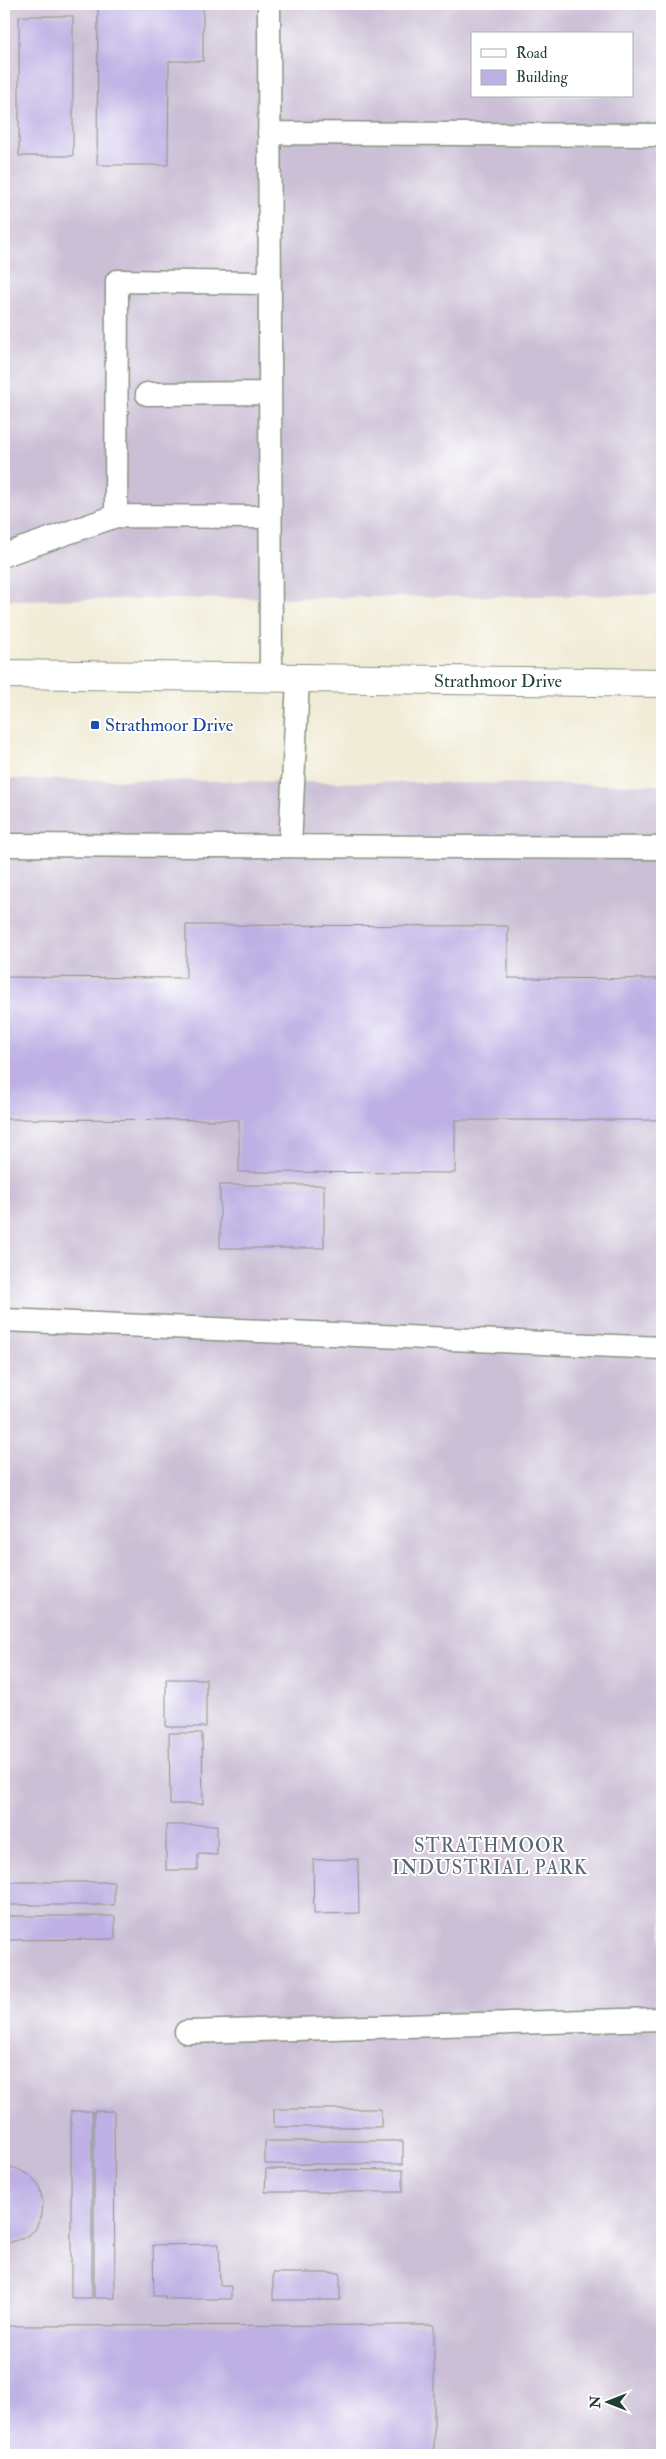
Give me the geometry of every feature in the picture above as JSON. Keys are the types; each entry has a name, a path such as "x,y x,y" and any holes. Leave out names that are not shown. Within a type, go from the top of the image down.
{"street":[{"name":"Strathmoor Drive","path":"4,674 270,677 298,680 662,683"}],"lane":[{"path":"269,4 270,677"},
{"path":"269,132 662,135"},
{"path":"116,516 117,281 270,283"},
{"path":"148,394 270,393"},
{"path":"4,555 116,516 270,517"},
{"path":"290,846 298,680"},
{"path":"4,845 662,848"},
{"path":"4,1320 662,1348"},
{"path":"186,2032 662,2019"}],"shaded area":[{"path":"4,4 662,4 662,595 4,600"},
{"path":"4,779 662,785 662,2455 4,2455"}],"building":[{"path":"98,4 203,4 203,61 169,61 168,165 97,165"},
{"path":"19,16 73,16 73,156 19,156"},
{"path":"186,925 508,926 508,978 662,979 662,1120 455,1120 455,1173 239,1172 239,1120 4,1119 4,977 186,978"},
{"path":"220,1185 324,1185 324,1248 220,1248"},
{"path":"166,1679 206,1679 206,1727 166,1727"},
{"path":"169,1733 202,1733 203,1804 170,1804"},
{"path":"166,1825 217,1825 217,1855 198,1854 198,1870 166,1870"},
{"path":"358,1859 359,1913 314,1914 313,1860"},
{"path":"4,1882 114,1882 114,1905 4,1905"},
{"path":"4,1916 115,1916 115,1939 4,1940"},
{"path":"274,2109 381,2109 381,2127 274,2127"},
{"path":"71,2111 92,2111 92,2298 71,2298"},
{"path":"94,2111 114,2111 115,2298 94,2298"},
{"path":"265,2141 403,2141 403,2164 265,2164"},
{"path":"4,2167 15,2168 28,2174 39,2186 43,2202 42,2215 35,2230 24,2238 8,2243 4,2243"},
{"path":"266,2169 403,2170 403,2192 265,2192"},
{"path":"219,2244 220,2286 231,2286 231,2299 165,2299 165,2296 154,2296 153,2245"},
{"path":"273,2273 340,2273 340,2300 273,2300"},
{"path":"434,2325 434,2455 4,2455 4,2326"}],"place":[{"name":"Strathmoor Drive","path":"95,725"}],"district":[{"name":"STRATHMOOR INDUSTRIAL PARK","path":"490,1856"}]}
